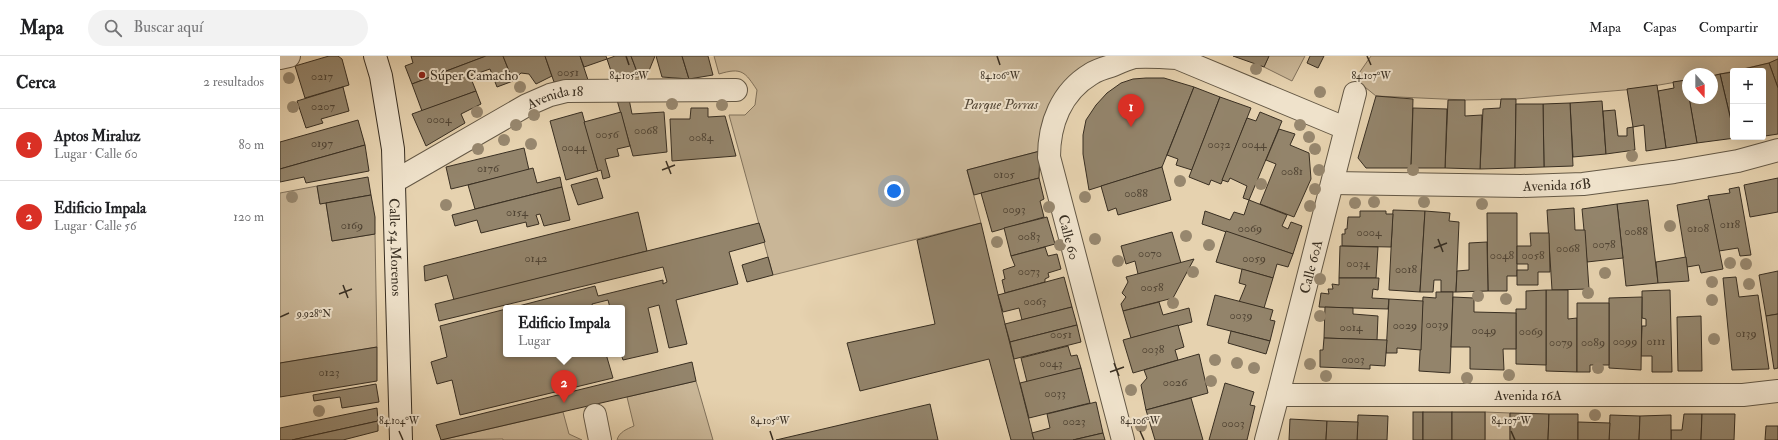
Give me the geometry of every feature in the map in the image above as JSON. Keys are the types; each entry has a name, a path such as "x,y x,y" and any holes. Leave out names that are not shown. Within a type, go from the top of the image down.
{"street":[{"path":"280,58 289,56"},
{"name":"Calle 54 Morenos","path":"375,56 388,114 393,149 401,440"},
{"name":"Calle 60","path":"1123,440 1049,157 1049,139 1054,118 1064,99 1076,85 1091,73 1134,57 1154,56 1177,58 1345,128"},
{"name":"Avenida 18","path":"395,181 527,105 550,95 566,91 736,90"},
{"name":"Calle 60A","path":"1266,440 1355,93"},
{"name":"Avenida 16B","path":"1333,182 1521,186 1583,184 1674,172 1738,161 1778,150"},
{"name":"Avenida 16A","path":"1278,395 1743,395 1778,391"},
{"path":"595,415 600,440"}],"green space":[{"name":"Parque Porras","path":"714,56 1110,56 1040,151 967,170 981,223 773,275 729,115 745,115 755,105 757,90 746,75 738,71 719,74"},
{"path":"1269,56 1305,56 1292,81 1264,67"},
{"path":"1371,56 1778,56 1778,59 1769,63 1747,68 1730,68 1730,72 1718,75 1718,68 1682,68 1682,81 1636,89 1516,99 1465,100 1376,96 1355,79"},
{"path":"317,186 320,204 326,203 332,241 375,234 377,347 280,363 280,193"},
{"path":"696,381 713,440 617,440 621,433 634,426 627,397"},
{"path":"563,412 569,434 582,440 441,440"},
{"path":"1485,412 1510,413 1510,440 1485,440"}],"building":[{"path":"329,56 338,56 342,59 349,85 305,98 295,66"},
{"name":"Súper Camacho","path":"411,56 486,56 412,84 405,66 413,63"},
{"path":"486,56 503,56 513,81 497,87 490,69 470,76 476,91 422,111 412,84"},
{"path":"503,56 545,56 552,76 536,84 529,74 521,73 513,81"},
{"path":"545,56 580,56 588,80 554,82"},
{"path":"580,56 606,56 607,59 584,67"},
{"path":"615,56 631,56 639,77 613,77 607,59"},
{"path":"631,56 655,56 646,78 639,77"},
{"path":"656,56 682,56 689,79 662,77"},
{"path":"682,56 708,56 713,75 689,79"},
{"path":"1233,56 1269,56 1264,67"},
{"path":"1310,56 1324,56 1318,68 1307,63"},
{"path":"1778,59 1778,88 1769,63"},
{"path":"1769,63 1778,88 1778,134 1766,136 1766,68 1748,68"},
{"path":"1730,72 1730,116 1720,74"},
{"path":"1718,74 1720,74 1730,116 1730,139 1697,143 1690,104 1718,104"},
{"path":"1164,78 1194,87 1162,167 1089,190 1083,154 1083,135 1086,120 1096,105 1107,93 1121,83 1133,79"},
{"path":"1682,81 1682,104 1690,104 1697,143 1666,148 1658,91 1674,88 1673,82"},
{"path":"1657,85 1666,148 1646,151 1644,125 1633,127 1627,89"},
{"path":"343,87 349,111 321,119 323,123 306,128 297,101"},
{"path":"1194,87 1220,97 1192,170 1176,165 1178,159 1167,155"},
{"path":"476,91 481,104 461,114 465,123 426,146 412,114"},
{"path":"1376,96 1413,99 1411,168 1366,168 1358,158"},
{"path":"1220,97 1251,108 1221,184 1211,180 1209,185 1189,177"},
{"path":"629,99 632,114 664,112 667,152 633,156 617,100"},
{"path":"1501,99 1516,99 1515,168 1480,169 1483,109 1500,108"},
{"path":"1448,100 1465,100 1465,116 1482,115 1480,169 1445,168"},
{"path":"1602,101 1606,154 1573,157 1570,103"},
{"path":"1570,103 1573,166 1544,167 1543,104"},
{"path":"1516,104 1543,104 1544,167 1515,168"},
{"path":"691,108 708,108 708,117 725,116 736,156 672,161 670,119 690,119"},
{"path":"1413,108 1447,109 1445,168 1411,168"},
{"path":"1615,110 1618,136 1627,136 1627,128 1633,127 1635,150 1606,154 1603,111"},
{"path":"582,112 598,171 566,180 550,121"},
{"path":"621,112 630,146 617,149 619,156 605,159 610,177 603,179 601,170 598,171 584,122"},
{"path":"1260,112 1282,121 1249,200 1243,198 1247,186 1230,178 1228,182 1222,180 1247,118 1256,121"},
{"path":"358,120 365,145 280,169 280,142"},
{"path":"1279,129 1295,134 1290,145 1309,153 1311,179 1294,217 1260,204 1276,164 1266,160"},
{"path":"365,145 369,171 306,183 304,177 280,182 280,169"},
{"path":"524,148 529,170 451,189 446,167"},
{"path":"1040,151 1039,178 974,195 967,170"},
{"path":"1162,167 1171,200 1118,215 1116,208 1108,211 1101,186"},
{"path":"533,168 537,183 560,177 562,187 475,209 468,185"},
{"path":"368,177 371,195 320,204 317,186"},
{"path":"597,178 603,198 578,205 571,185"},
{"path":"1039,178 1044,199 1040,201 1044,217 992,232 981,193"},
{"path":"1778,178 1778,212 1750,217 1744,185"},
{"path":"562,187 570,220 544,226 540,214 536,215 539,224 527,227 526,222 481,233 477,220 455,226 452,215"},
{"path":"1739,187 1751,255 1740,256 1738,248 1719,251 1708,196 1730,193 1729,189"},
{"path":"371,195 375,217 375,234 332,241 326,203"},
{"path":"1709,199 1723,269 1701,273 1699,265 1687,267 1677,205"},
{"path":"1249,200 1287,215 1282,226 1288,229 1291,222 1302,226 1293,254 1202,224 1205,211 1230,220 1234,212 1244,215"},
{"path":"1648,200 1658,283 1626,286 1617,204"},
{"path":"1617,204 1623,258 1587,262 1582,209"},
{"path":"1574,208 1575,230 1585,230 1589,289 1552,290 1547,210"},
{"path":"1393,210 1425,211 1420,292 1389,290"},
{"path":"1360,211 1386,211 1386,214 1393,214 1391,247 1342,246 1342,234 1345,234 1345,229 1347,229 1348,217 1360,217"},
{"path":"1425,211 1450,213 1449,221 1459,222 1456,292 1441,292 1441,280 1434,280 1433,292 1420,292"},
{"path":"638,212 647,251 454,300 447,275 425,281 424,266"},
{"path":"1487,213 1517,213 1517,276 1507,276 1507,291 1488,291"},
{"path":"1047,217 1055,244 1011,256 1004,228"},
{"path":"759,223 765,242 729,252 738,284 676,300 687,344 669,348 659,305 648,308 658,352 623,360 622,357 625,357 625,305 609,305 608,300 592,305 522,305 595,286 598,296 663,280 663,284 667,282 663,267 439,321 435,304"},
{"path":"981,223 1034,440 1011,440 989,359 860,391 847,343 935,324 917,240"},
{"path":"1226,231 1293,254 1288,267 1277,264 1273,278 1216,262"},
{"path":"1172,232 1181,263 1138,274 1135,261 1126,264 1121,246"},
{"path":"1530,233 1549,233 1550,272 1538,272 1538,285 1517,285 1517,270 1528,270 1528,264 1517,264 1517,246 1531,246"},
{"path":"1487,242 1488,291 1456,292 1457,271 1469,270 1469,243"},
{"path":"1340,246 1378,247 1376,278 1339,278"},
{"path":"1045,247 1048,256 1057,254 1061,269 1048,273 1049,277 1045,279 1045,282 1005,293 1002,280 1005,279 1003,270 1015,266 1011,256"},
{"path":"768,257 773,275 747,282 742,265"},
{"path":"1686,257 1689,281 1658,283 1656,262"},
{"path":"1194,259 1173,298 1123,311 1121,304 1126,297 1122,293 1128,282 1126,277"},
{"path":"1242,269 1273,278 1264,308 1239,302 1246,285 1239,283"},
{"path":"1778,271 1778,314 1766,316 1759,275"},
{"path":"1064,277 1072,307 1022,320 1019,308 1003,312 998,295"},
{"path":"1736,277 1739,297 1758,295 1769,369 1732,370 1723,278"},
{"path":"1339,278 1379,278 1378,290 1373,289 1372,298 1389,299 1388,309 1319,307 1321,293 1329,294 1328,289 1333,289 1332,284 1339,285"},
{"path":"1546,290 1568,290 1568,319 1577,318 1577,372 1546,371"},
{"path":"1546,290 1546,365 1516,364 1516,309 1526,309 1526,291"},
{"path":"1670,290 1672,372 1652,372 1652,356 1641,356 1642,326 1646,326 1646,319 1642,318 1642,291"},
{"path":"1436,292 1453,292 1450,373 1419,371 1423,297 1436,298"},
{"path":"1215,295 1273,310 1270,320 1275,321 1270,341 1207,325"},
{"path":"1453,297 1474,298 1474,312 1516,313 1516,349 1503,349 1504,370 1470,369 1470,347 1451,347"},
{"path":"1642,297 1641,370 1609,368 1609,298"},
{"path":"1389,299 1423,301 1421,350 1397,348 1397,353 1386,353"},
{"path":"1159,302 1163,315 1189,308 1192,322 1131,338 1123,311"},
{"path":"1577,303 1609,303 1609,365 1590,365 1590,372 1577,372"},
{"path":"1072,307 1077,325 1010,342 1005,324"},
{"path":"1325,307 1353,308 1353,314 1378,316 1377,340 1324,338"},
{"path":"503,310 503,357 607,357 613,378 460,415 452,380 437,384 431,362 447,357 440,326"},
{"path":"1778,314 1778,368 1774,369 1766,316"},
{"path":"1701,316 1702,371 1678,371 1677,317"},
{"path":"1077,325 1081,342 1014,359 1010,342"},
{"path":"1178,325 1184,347 1175,350 1178,360 1133,373 1123,340"},
{"path":"1231,331 1270,341 1266,354 1228,343"},
{"path":"1324,338 1387,340 1385,366 1370,365 1370,369 1320,367 1320,350 1323,350"},
{"path":"1068,346 1071,356 1077,355 1081,368 1027,382 1021,358"},
{"path":"377,347 377,381 280,397 280,363"},
{"path":"1199,354 1208,393 1146,410 1141,385 1147,378 1144,370"},
{"path":"692,362 696,381 441,440 436,425"},
{"path":"1081,368 1090,403 1029,418 1020,383"},
{"path":"1225,383 1254,392 1250,405 1255,406 1247,440 1209,440"},
{"path":"376,384 379,402 342,408 340,397 314,401 313,395"},
{"path":"1191,398 1203,440 1155,440 1146,410"},
{"path":"1096,402 1103,433 1073,440 1034,440 1032,433 1050,428 1047,414"},
{"path":"930,404 938,440 776,440"},
{"path":"377,408 378,421 292,440 280,440 280,428"},
{"path":"1413,412 1423,412 1423,440 1413,440"},
{"path":"1423,412 1452,412 1452,440 1423,440"},
{"path":"1452,412 1485,412 1485,440 1452,440"},
{"path":"1510,413 1549,414 1548,440 1510,440"},
{"path":"1549,414 1578,414 1578,440 1548,440"},
{"path":"1684,414 1702,414 1701,440 1671,440 1671,430 1682,430"},
{"path":"1702,414 1735,414 1734,440 1701,440"},
{"path":"1358,415 1388,416 1387,440 1357,440"},
{"path":"1610,415 1640,416 1639,440 1609,440"},
{"path":"1671,415 1671,440 1639,440 1640,416"},
{"path":"1290,419 1327,421 1326,440 1289,440"},
{"path":"378,421 378,431 343,440 292,440"},
{"path":"1327,421 1358,422 1357,440 1326,440"},
{"path":"1578,422 1610,423 1609,440 1578,440"},
{"path":"1766,426 1778,426 1778,440 1765,440"},
{"path":"1103,433 1105,440 1073,440"}],"place":[{"name":"Súper Camacho","path":"422,75"},
{"name":"Aptos Miraluz","path":"1131,127"},
{"name":"Edificio Impala","path":"564,403"}]}
